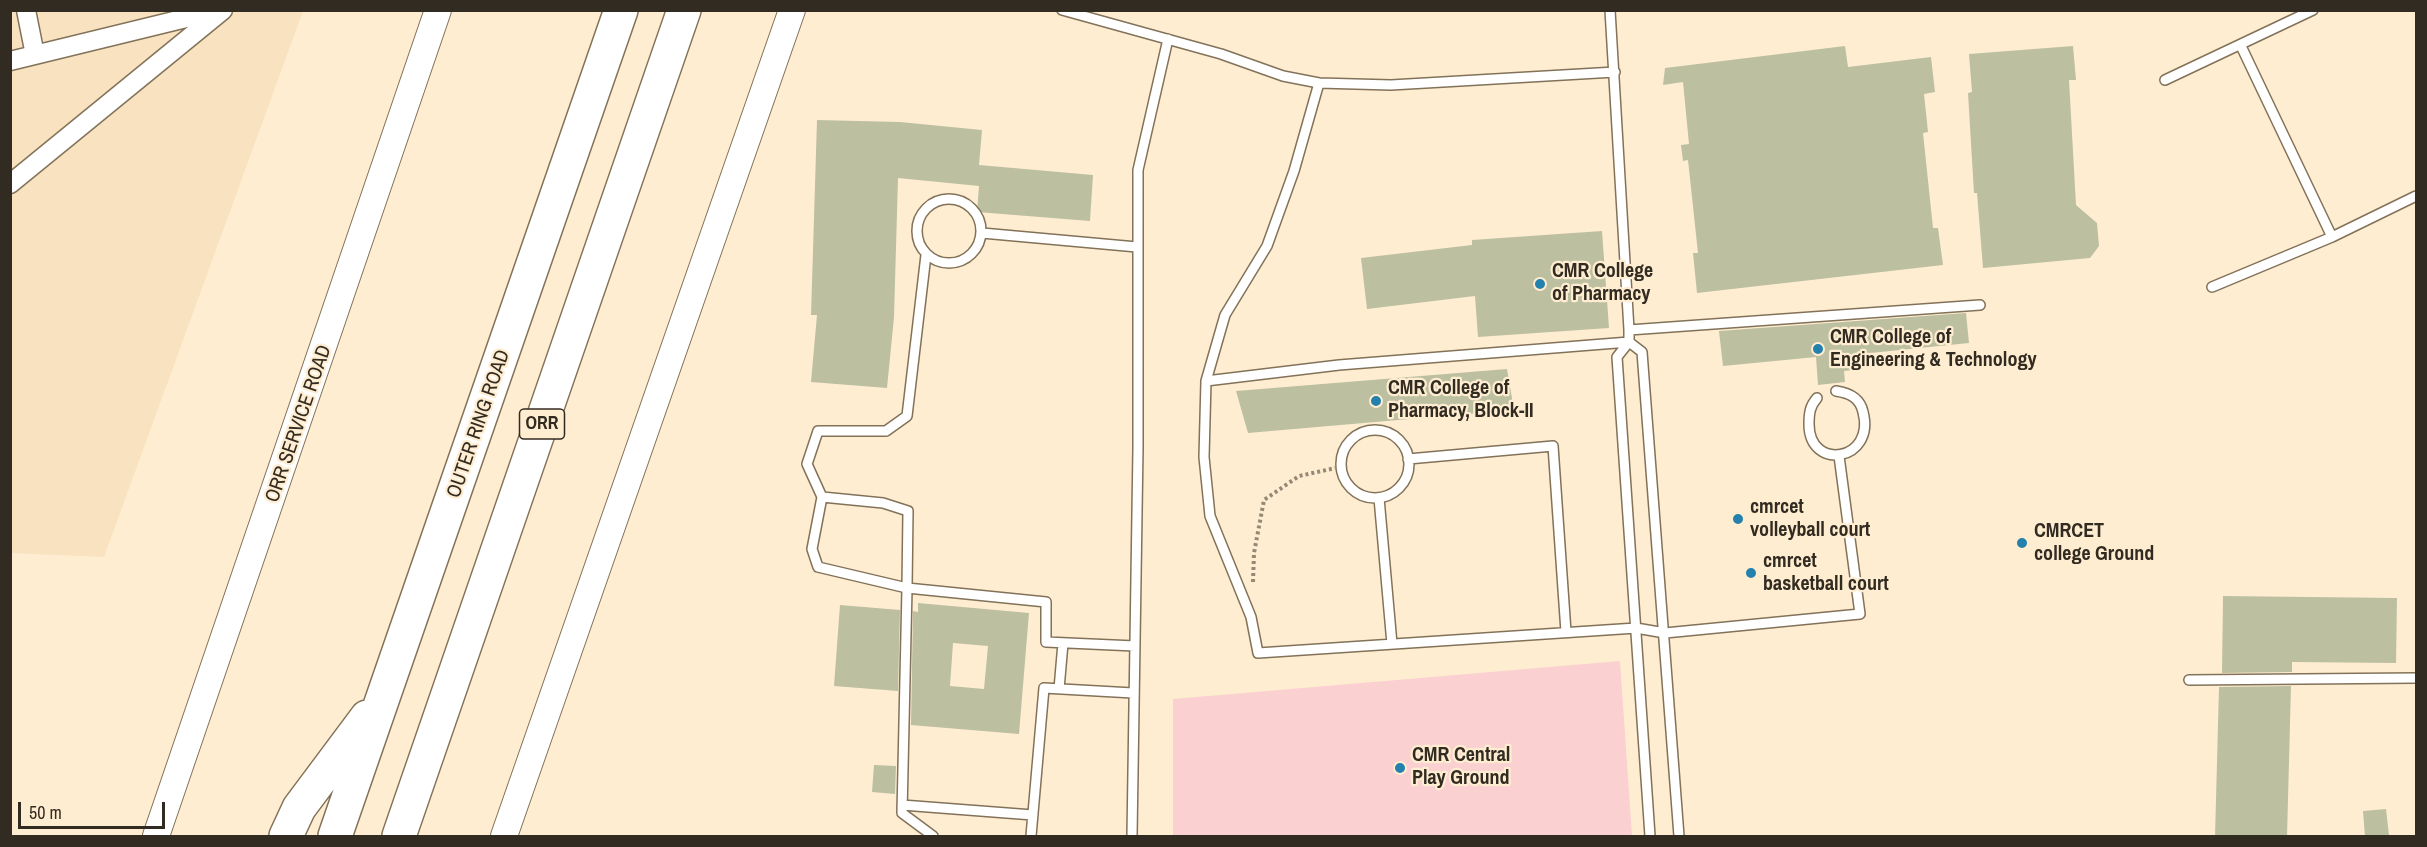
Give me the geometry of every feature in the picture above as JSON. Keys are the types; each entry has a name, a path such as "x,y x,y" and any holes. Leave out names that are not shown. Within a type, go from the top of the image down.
{"highway":[{"name":"OUTER RING ROAD","path":"335,837 621,10"},
{"name":"ORR","path":"399,837 684,10"},
{"path":"286,837 299,808 387,689"}],"main road":[{"name":"ORR SERVICE ROAD","path":"156,837 438,10"},
{"path":"504,837 792,10"}],"street":[{"path":"26,10 35,56"},
{"path":"10,62 221,10"},
{"path":"10,184 221,10"}],"lane":[{"path":"1062,10 1221,54 1283,76 1319,83 1391,85 1615,72"},
{"path":"1611,10 1629,330 1629,342 1617,357 1650,837"},
{"path":"2165,80 2313,10"},
{"path":"1132,837 1139,361 1138,170 1168,39"},
{"path":"2241,46 2332,237"},
{"path":"1319,83 1294,171 1267,246 1225,315 1206,381 1204,457 1210,516 1251,617 1258,653 1636,628 1665,633 1860,614 1839,456"},
{"path":"2212,287 2332,237 2416,196"},
{"path":"946,198 964,202 971,208 978,215 982,233 976,250 961,262 943,264 926,255 917,238 918,220 929,205 946,198"},
{"path":"982,233 1137,247"},
{"path":"926,255 907,416 886,431 818,430 807,464 822,497 812,549 818,567 907,588 1046,602 1046,642 1135,646"},
{"path":"1629,330 1980,305"},
{"path":"1206,381 1339,365 1629,342 1642,352 1679,837"},
{"path":"1817,398 1811,404 1809,415 1812,438 1817,448 1839,456 1853,450 1864,436 1865,426 1860,404 1853,395 1836,391"},
{"path":"1371,429 1388,432 1402,443 1408,459 1406,477 1395,491 1379,498 1361,495 1347,484 1340,467 1343,449 1354,436 1371,429"},
{"path":"1408,459 1553,446 1566,632"},
{"path":"822,497 883,503 908,511 902,813 933,837"},
{"path":"1379,498 1392,644"},
{"path":"1059,689 1063,643"},
{"path":"2189,680 2416,678"},
{"path":"1031,837 1044,688 1134,693"},
{"path":"902,806 1033,815"}],"path":[{"path":"1251,617 1254,553 1264,500 1299,476 1340,467"}],"shaded area":[{"path":"11,11 303,11 104,557 11,553"},
{"name":"CMR Central Play Ground","path":"1620,661 1632,836 1173,836 1173,699"}],"building":[{"path":"1845,46 1848,67 1931,57 1935,92 1924,94 1928,132 1923,133 1933,228 1938,228 1943,265 1697,293 1693,253 1698,253 1688,160 1683,161 1681,145 1689,144 1683,82 1663,85 1665,68"},
{"path":"2073,46 2076,80 2069,80 2076,205 2097,223 2099,246 2090,258 1983,268 1977,193 1974,193 1968,93 1972,92 1969,54"},
{"path":"817,120 900,122 982,130 979,165 1093,175 1090,221 977,212 979,186 898,178 894,317 887,388 811,382 817,315 811,315"},
{"name":"CMR College of Pharmacy","path":"1602,231 1609,328 1478,337 1475,296 1367,309 1361,258 1472,245 1472,240"},
{"name":"CMR College of Engineering & Technology","path":"1966,313 1969,343 1861,354 1863,369 1844,371 1845,382 1818,385 1816,357 1723,366 1719,331"},
{"name":"CMR College of Pharmacy, Block-II","path":"1507,369 1514,410 1248,433 1236,391"},
{"path":"2223,596 2397,598 2396,663 2292,662 2292,672 2222,673"},
{"path":"918,603 1029,613 1019,734 911,725 913,611 918,612","holes":["953,643 988,646 984,689 950,686"]},
{"path":"840,605 900,610 898,691 834,686"},
{"path":"2291,686 2287,837 2215,837 2219,687"},
{"path":"874,765 896,766 895,794 872,792"},
{"path":"2386,809 2389,835 2365,837 2363,811"}],"place":[{"name":"CMR College of Pharmacy","path":"1540,284"},
{"name":"CMR College of Engineering & Technology","path":"1818,349"},
{"name":"CMR College of Pharmacy, Block-II","path":"1376,401"},
{"name":"cmrcet volleyball court","path":"1738,519"},
{"name":"CMRCET college Ground","path":"2022,543"},
{"name":"cmrcet basketball court","path":"1751,573"},
{"name":"CMR Central Play Ground","path":"1400,768"}]}
